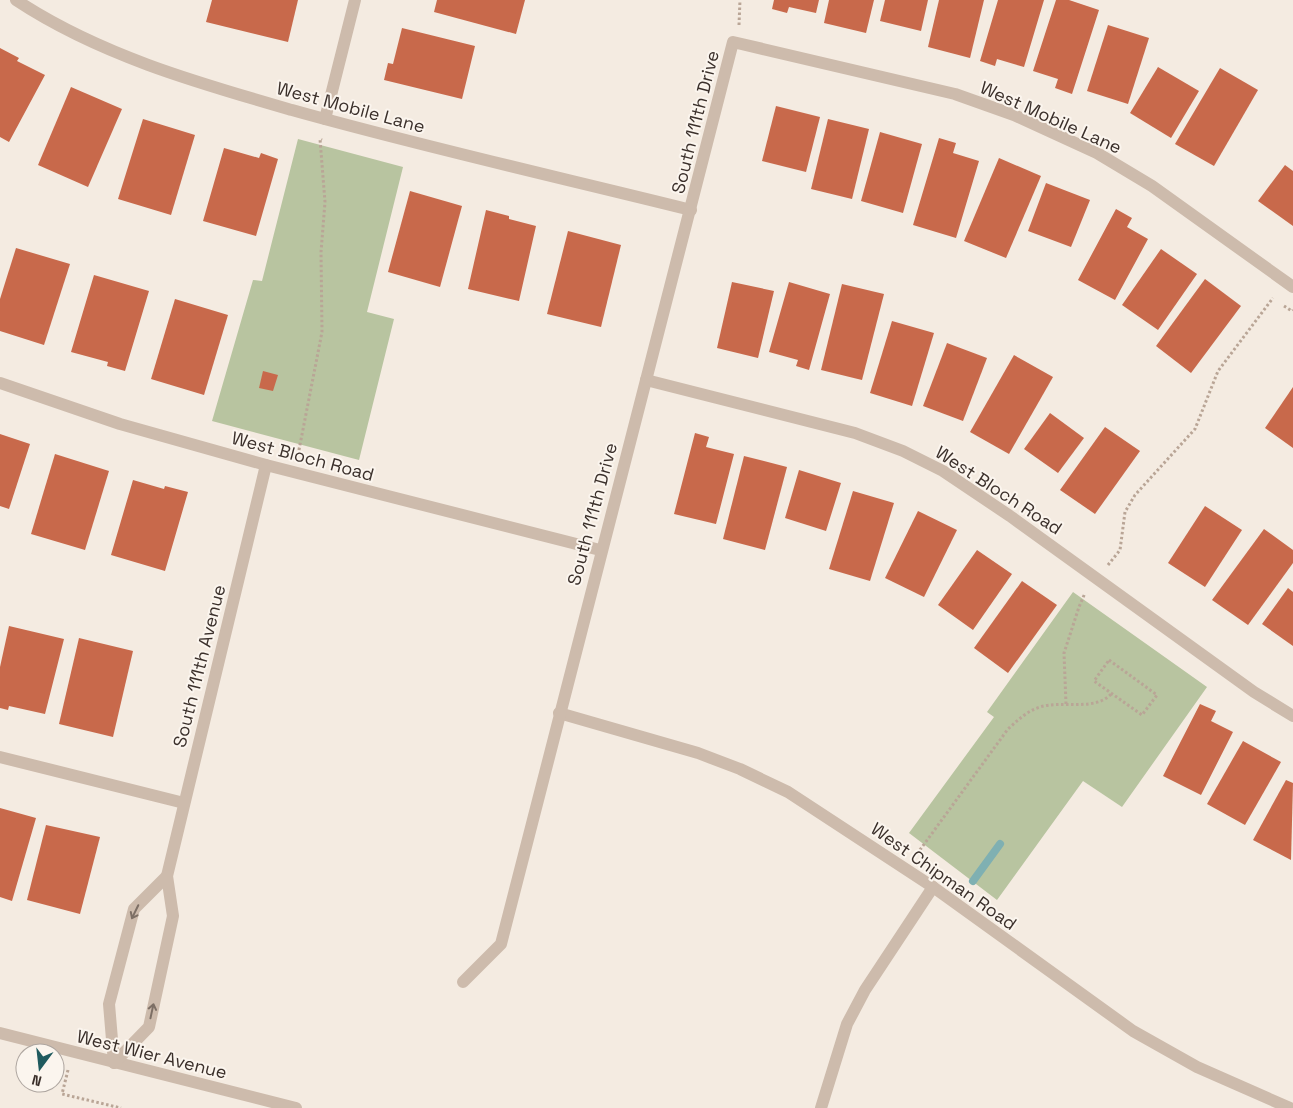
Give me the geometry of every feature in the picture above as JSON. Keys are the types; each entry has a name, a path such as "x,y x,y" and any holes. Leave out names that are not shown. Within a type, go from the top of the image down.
{"street":[{"name":"West Mobile Lane","path":"16,0 41,16 124,54 192,81 325,119 691,210"},
{"path":"325,119 355,0"},
{"name":"West Mobile Lane","path":"733,42 955,94 1014,115 1097,153 1152,186 1293,288"},
{"name":"South 111th Drive","path":"463,982 501,944 600,550 691,210 733,42"},
{"name":"West Bloch Road","path":"646,380 855,433 903,451 943,470 1097,578 1254,692 1293,716"},
{"name":"West Bloch Road","path":"0,383 120,424 266,465 600,550"},
{"name":"South 111th Avenue","path":"114,1063 149,1027 173,916 167,876 266,465"},
{"name":"West Chipman Road","path":"559,712 698,753 740,769 788,792 933,887 1133,1031 1197,1067 1290,1108"},
{"path":"0,757 184,803"},
{"path":"114,1063 110,1004 134,909 167,876"},
{"path":"821,1108 847,1024 865,990 933,887"},
{"name":"West Wier Avenue","path":"0,1033 296,1108"}],"path":[{"path":"298,473 298,450 322,332 321,252 325,202 324,173 319,148 320,139 328,142"},
{"path":"1066,704 1064,653 1078,607 1086,592 1120,550 1125,512 1134,495 1194,429 1218,371 1272,297 1292,312 1293,310"},
{"path":"1109,660 1156,695 1142,715 1112,693 1094,681 1109,660"},
{"path":"906,869 1008,729 1027,713 1039,707 1098,703 1106,700 1112,693"},
{"path":"72,1052 62,1094 121,1108"}],"green space":[{"path":"298,139 403,167 367,312 394,319 359,460 212,421 253,280 262,281"},
{"path":"1073,592 1207,687 1122,807 1083,781 997,900 909,833 994,717 987,712"}],"building":[{"path":"212,0 298,0 288,42 206,22"},
{"path":"437,0 525,0 516,34 434,12"},
{"path":"774,0 819,0 816,13 789,7 787,13 772,9"},
{"path":"829,0 874,0 866,33 824,23"},
{"path":"885,0 928,0 921,31 880,21"},
{"path":"939,0 984,0 970,58 928,47"},
{"path":"998,0 1044,0 1024,67 997,59 995,66 980,61"},
{"path":"1056,0 1069,0 1099,10 1072,94 1055,88 1058,79 1033,71"},
{"path":"1108,25 1149,38 1128,104 1087,91"},
{"path":"402,28 475,46 462,99 384,80 388,63 393,64"},
{"path":"0,48 19,58 17,61 45,75 9,142 0,137"},
{"path":"1158,67 1199,91 1171,138 1130,113"},
{"path":"1220,68 1258,90 1214,166 1175,144"},
{"path":"71,87 122,109 88,187 38,165"},
{"path":"776,106 820,117 806,172 762,161"},
{"path":"143,119 195,135 171,215 118,199"},
{"path":"828,119 869,129 852,199 811,189"},
{"path":"880,132 922,144 903,213 861,201"},
{"path":"939,138 956,143 953,153 979,161 956,238 913,225"},
{"path":"224,148 259,158 261,153 278,159 256,236 203,221"},
{"path":"999,158 1041,176 1006,258 964,241"},
{"path":"1285,165 1293,171 1293,226 1258,201"},
{"path":"1046,183 1090,200 1071,247 1028,231"},
{"path":"410,191 462,206 440,287 388,272"},
{"path":"1116,209 1132,218 1127,227 1148,239 1115,300 1078,280"},
{"path":"486,210 509,216 509,219 536,226 519,301 468,289"},
{"path":"568,231 621,245 601,327 547,314"},
{"path":"16,248 70,264 44,345 0,331 0,299"},
{"path":"1161,249 1197,274 1158,330 1122,305"},
{"path":"94,275 149,291 125,371 107,366 108,362 71,352"},
{"path":"1205,279 1241,306 1191,373 1156,346"},
{"path":"732,282 774,291 758,358 717,348"},
{"path":"789,282 830,294 809,370 796,366 798,360 769,352"},
{"path":"842,284 884,294 862,380 821,370"},
{"path":"175,299 228,315 204,395 151,379"},
{"path":"892,321 934,333 912,406 870,393"},
{"path":"947,343 987,358 963,421 923,406"},
{"path":"1014,355 1053,377 1009,454 970,432"},
{"path":"263,371 278,375 273,391 259,388"},
{"path":"1293,387 1293,448 1265,428"},
{"path":"1050,413 1084,438 1058,473 1024,449"},
{"path":"1105,427 1140,451 1095,514 1060,490"},
{"path":"695,433 709,437 706,447 734,454 716,524 674,514"},
{"path":"0,434 30,444 9,509 0,506"},
{"path":"55,454 109,471 85,550 31,534"},
{"path":"744,456 787,467 765,550 723,539"},
{"path":"799,470 841,483 826,531 785,518"},
{"path":"133,480 164,489 165,486 188,492 165,571 111,555"},
{"path":"853,491 894,503 870,581 829,569"},
{"path":"1205,506 1242,530 1205,587 1168,563"},
{"path":"918,511 957,530 924,597 885,578"},
{"path":"1264,529 1293,550 1293,563 1248,625 1212,600"},
{"path":"977,550 1012,574 973,630 938,605"},
{"path":"1022,581 1057,605 1008,673 974,648"},
{"path":"1288,588 1293,592 1293,646 1262,624"},
{"path":"9,626 64,639 45,714 9,706 8,710 0,708 0,667"},
{"path":"79,638 133,651 113,737 59,724"},
{"path":"1200,704 1216,711 1211,721 1233,732 1201,795 1163,776"},
{"path":"1243,741 1281,762 1245,825 1207,804"},
{"path":"1286,780 1293,783 1291,860 1253,840"},
{"path":"0,808 36,818 12,901 0,897"},
{"path":"46,825 100,837 80,914 27,900"}],"waterway":[{"path":"973,881 1000,844"}]}
